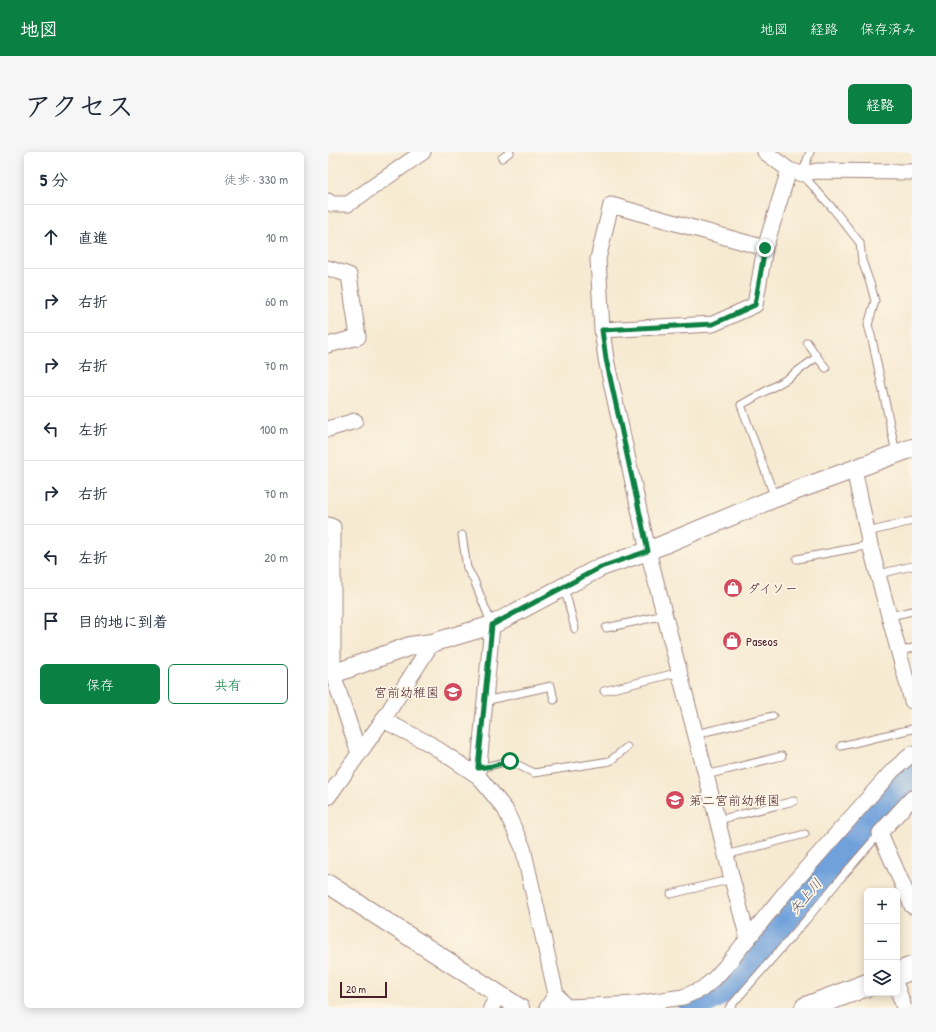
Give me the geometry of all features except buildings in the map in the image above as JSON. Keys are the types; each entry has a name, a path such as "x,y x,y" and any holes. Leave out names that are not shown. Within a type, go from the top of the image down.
{"main road":[{"path":"900,973 912,968"},
{"path":"810,1007 864,986"}],"street":[{"path":"765,152 795,172 912,172"},
{"path":"329,207 348,204 416,154"},
{"path":"602,330 713,324 755,305 765,248 795,172"},
{"path":"748,939 648,551 606,359 602,330 598,259 611,205 765,248"},
{"path":"328,268 349,275 358,337 328,345"},
{"path":"328,429 355,421"},
{"path":"333,674 410,646 432,643 492,625 601,567 648,551 775,498 904,451"},
{"path":"854,469 869,538 890,616 906,650 912,701"},
{"path":"328,525 333,527 333,674 359,754"},
{"path":"478,772 492,625"},
{"path":"328,797 383,720 432,643"},
{"path":"383,720 430,744 478,772 505,809 523,848 556,994 566,1007 636,1004 683,997 702,988 714,980 793,883 893,770 912,754"},
{"path":"912,798 880,833 912,906"},
{"path":"328,884 495,1001 520,1008"},
{"path":"547,1008 556,994"},
{"path":"900,996 904,1008"}],"lane":[{"path":"502,158 510,152"},
{"path":"810,152 795,172 834,210 860,243 862,261 875,301 868,325 904,451"},
{"path":"807,342 826,368"},
{"path":"775,498 741,405 787,379 817,357"},
{"path":"797,559 869,538 912,521"},
{"path":"462,535 467,568 474,580 492,625"},
{"path":"879,574 912,566"},
{"path":"562,587 568,598 575,629"},
{"path":"890,616 912,611"},
{"path":"606,628 665,615"},
{"path":"604,691 680,672"},
{"path":"485,701 551,686 554,700"},
{"path":"696,734 773,716"},
{"path":"841,746 912,729"},
{"path":"478,772 510,761 534,772 610,762 627,747"},
{"path":"706,775 782,756"},
{"path":"718,820 794,801"},
{"path":"729,1008 880,833"},
{"path":"726,855 805,834"},
{"path":"671,894 732,879"}],"waterway":[{"name":"矢上川","path":"692,1008 723,990 739,974 854,838 912,777"}],"place":[{"name":"ダイソー","path":"733,588"},
{"name":"Paseos","path":"732,641"},
{"name":"宮前幼稚園","path":"453,692"},
{"name":"第二宮前幼稚園","path":"675,800"}],"route":[{"path":"510,761 478,768 492,625 601,567 648,551 606,359 602,330 713,324 755,305 765,248"}]}
